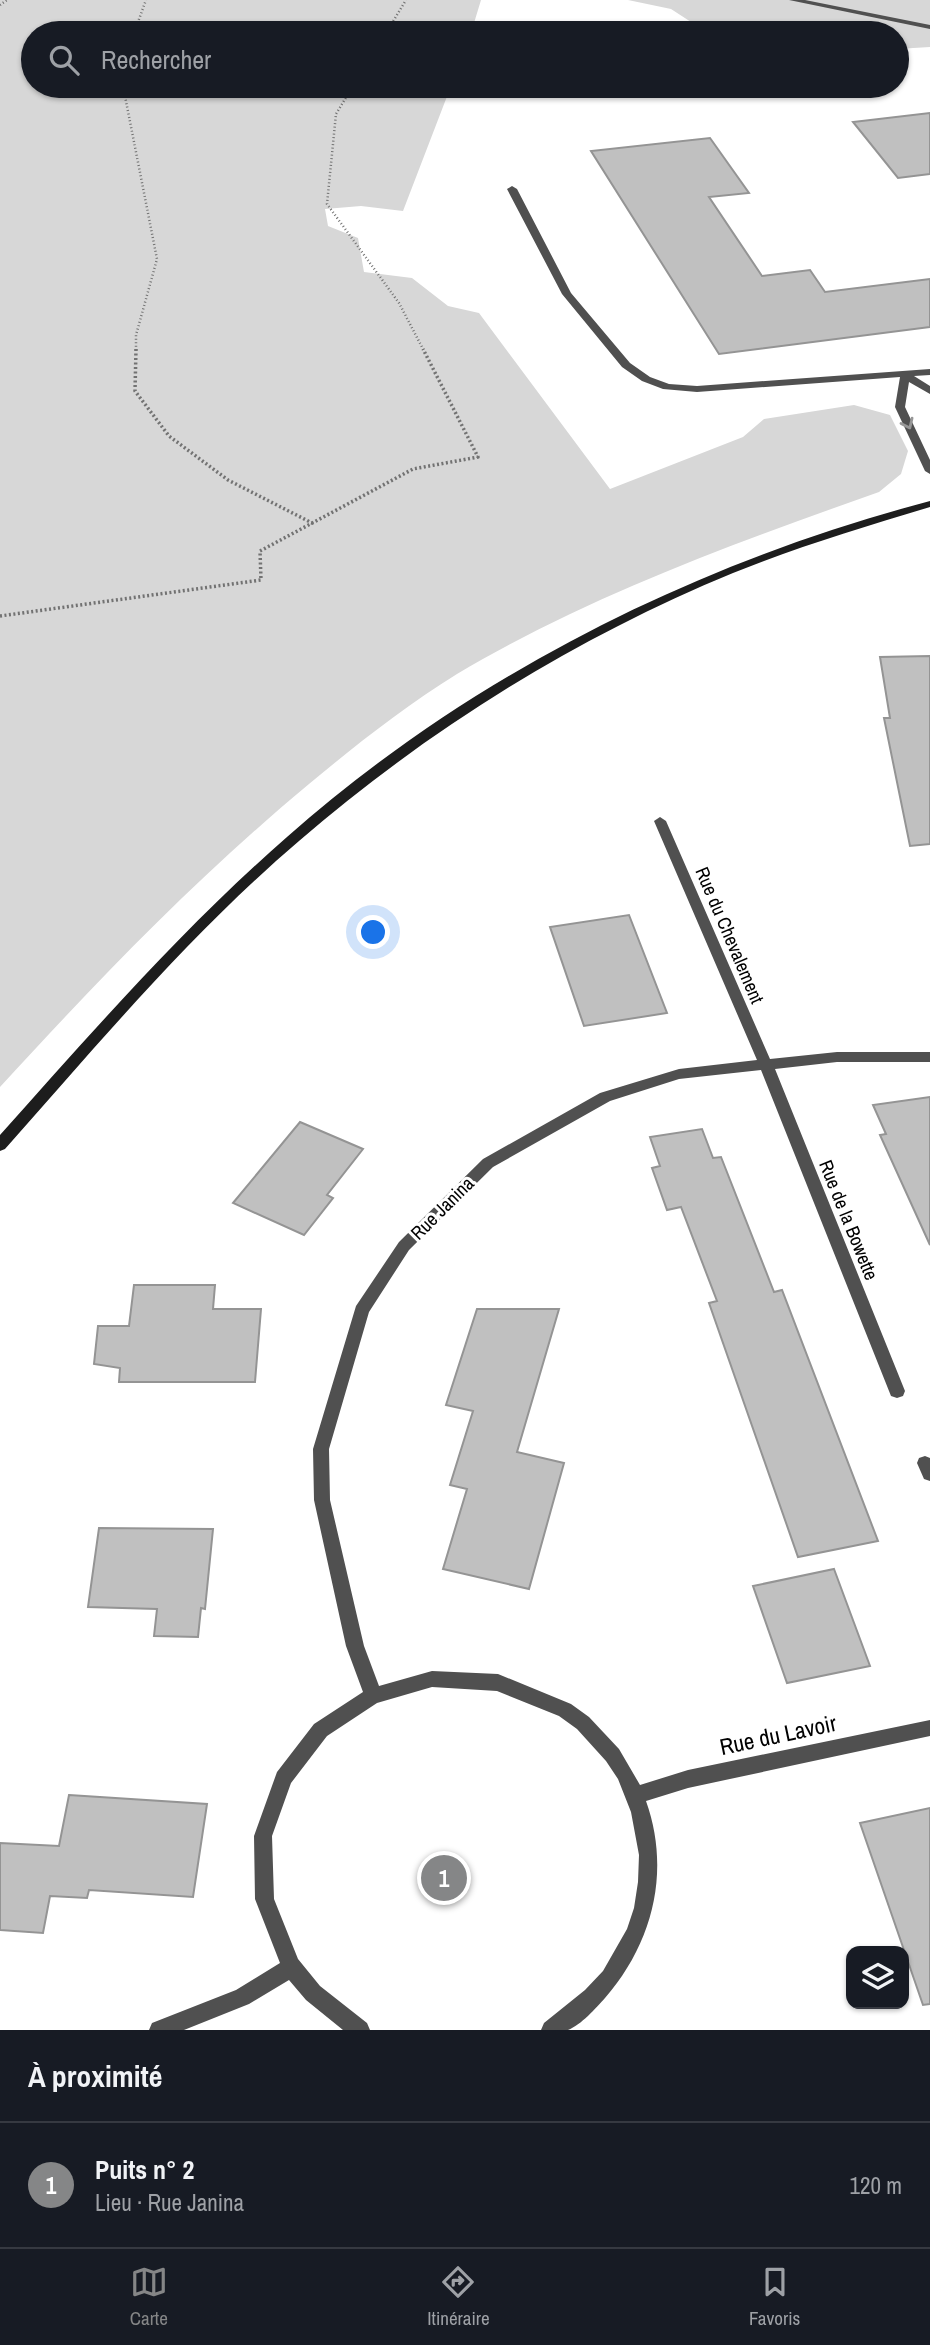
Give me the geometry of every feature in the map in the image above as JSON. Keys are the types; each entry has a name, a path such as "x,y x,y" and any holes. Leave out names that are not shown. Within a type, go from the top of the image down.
{"main road":[{"path":"0,1145 105,1028 243,884 292,839 398,755 492,689 573,641 659,599 796,544 930,505"}],"street":[{"path":"793,0 900,21"},
{"path":"909,23 930,27"},
{"path":"512,189 566,293 626,365 646,379 667,387 696,389 930,372"},
{"path":"905,375 930,391"},
{"path":"905,375 900,407 930,471"},
{"name":"Rue du Chevalement","path":"660,821 765,1064"},
{"name":"Rue Janina","path":"373,1695 355,1646 322,1500 321,1449 362,1310 404,1246 488,1163 605,1097 679,1074 837,1057 930,1056"},
{"name":"Rue de la Bowette","path":"765,1064 897,1391"},
{"path":"360,2030 323,2004 291,1967 271,1925 262,1880 264,1834 276,1791 299,1752 330,1720 373,1695 409,1681 453,1676 497,1680 539,1694 576,1717 609,1748 637,1795 646,1829 649,1875 642,1920 622,1963 592,2000 552,2030"},
{"name":"Rue du Lavoir","path":"637,1795 688,1779 930,1728"},
{"path":"159,2030 243,1997 291,1967"}],"path":[{"path":"0,5 7,0"},
{"path":"138,21 146,0"},
{"path":"393,21 406,0"},
{"path":"125,98 157,259 136,335 135,391 169,436 228,480 315,524"},
{"path":"0,616 261,580 260,551 315,524 413,469 478,457 399,303 327,204 336,114 346,98"}],"shaded area":[{"path":"0,0 481,0 475,21 21,21 21,98 446,98 403,211 361,206 325,209 328,226 358,238 364,272 412,278 448,306 479,313 610,489 743,437 764,419 854,405 890,415 908,451 901,474 879,492 717,551 558,620 457,674 419,699 327,769 227,856 112,968 0,1087"},
{"path":"628,0 930,0 930,47 909,48 909,21 690,21 671,9"}],"building":[{"path":"930,113 930,174 898,178 853,122"},
{"path":"710,138 749,193 709,197 762,276 810,270 825,292 930,279 930,327 719,354 591,151"},
{"path":"930,656 930,844 910,846 884,718 890,718 880,657"},
{"path":"629,915 667,1013 584,1026 550,927"},
{"path":"930,1097 930,1245 880,1135 886,1134 873,1105"},
{"path":"300,1122 363,1149 327,1195 333,1198 304,1235 233,1203"},
{"path":"702,1129 713,1158 721,1157 774,1292 782,1290 878,1541 798,1557 709,1303 717,1301 681,1207 667,1210 652,1168 660,1166 650,1137"},
{"path":"134,1285 215,1285 213,1309 261,1309 255,1382 119,1382 120,1368 94,1364 98,1326 129,1326"},
{"path":"477,1309 559,1309 517,1452 564,1463 529,1589 443,1569 467,1489 450,1485 473,1411 446,1405"},
{"path":"99,1528 213,1529 205,1609 201,1608 198,1637 154,1636 157,1609 88,1607"},
{"path":"834,1569 870,1666 787,1683 753,1586"},
{"path":"69,1795 207,1804 193,1897 89,1890 87,1898 50,1896 43,1933 0,1930 0,1843 59,1846"},
{"path":"930,1808 930,2004 923,2005 909,1965 909,1946 903,1946 860,1823"}],"place":[{"name":"Puits n° 2","path":"444,1878"}]}
